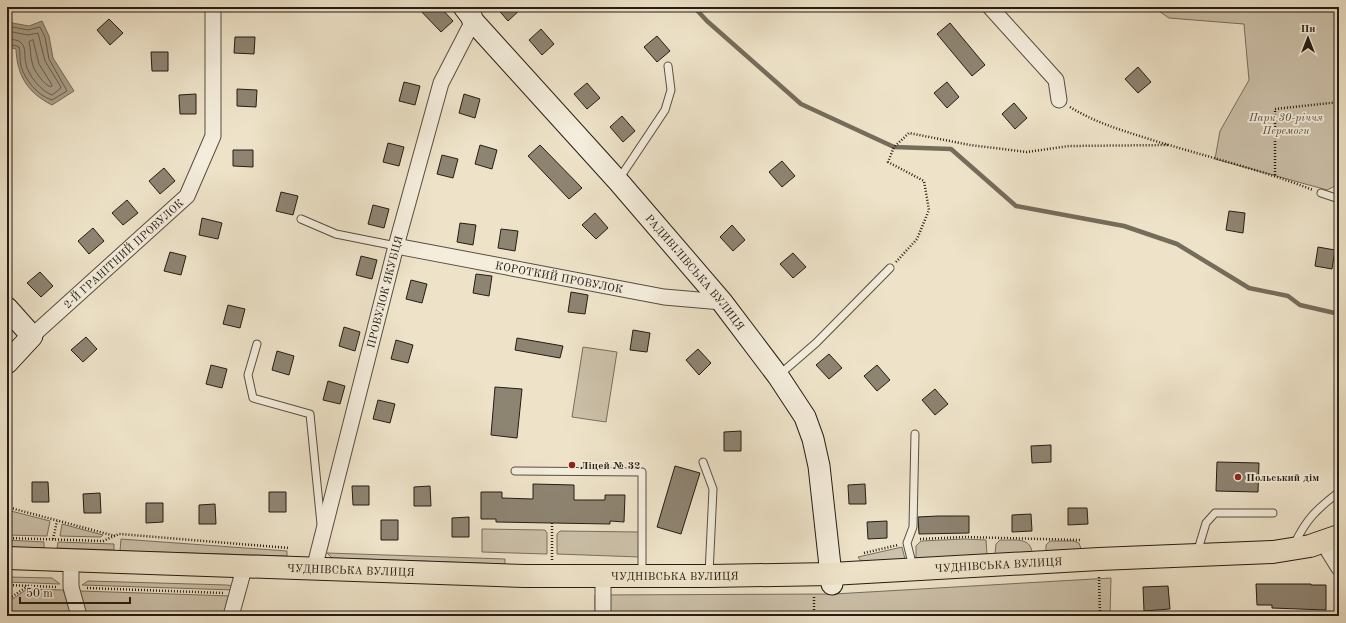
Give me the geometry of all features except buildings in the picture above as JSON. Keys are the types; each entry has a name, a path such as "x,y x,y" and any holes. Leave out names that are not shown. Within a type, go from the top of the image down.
{"main road":[{"name":"ЧУДНІВСЬКА ВУЛИЦЯ","path":"7,558 71,576 314,569 525,576 709,576 831,579 914,569 1272,552 1293,549 1334,549"},
{"name":"ЧУДНІВСЬКА ВУЛИЦЯ","path":"7,567 71,576 242,576 603,586 712,586 831,579 1281,562 1309,558 1334,549"}],"street":[{"name":"2-Й ГРАНІТНИЙ ПРОВУЛОК","path":"7,363 32,336 187,196 213,136 213,7"},
{"path":"990,7 1056,80 1059,100"},
{"name":"РАДИВІЛІВСЬКА ВУЛИЦЯ","path":"468,14 618,181 722,302 778,376 805,417 813,439 826,518 831,579"},
{"name":"ПРОВУЛОК ЯКУБЦЯ","path":"314,569 396,246 441,83 468,14"},
{"name":"КОРОТКИЙ ПРОВУЛОК","path":"396,246 664,297 722,302"},
{"path":"7,308 32,336"},
{"path":"71,576 71,587 79,616"},
{"path":"231,616 242,576"},
{"path":"603,586 603,616"}],"lane":[{"path":"618,181 665,110 671,90 668,66"},
{"path":"1321,193 1339,200"},
{"path":"301,219 336,234 396,246"},
{"path":"778,376 816,343 890,268"},
{"path":"257,344 248,375 253,398 310,414 322,536"},
{"path":"914,569 907,543 913,527 915,434"},
{"path":"703,462 712,489 709,576"},
{"path":"514,471 642,472 642,576"},
{"path":"1293,549 1302,527 1318,509 1339,492"},
{"path":"1196,555 1206,523 1215,513 1274,513"}],"path":[{"path":"1059,100 1090,120 1169,145 1275,175 1321,193"},
{"path":"1275,175 1275,109 1339,102"},
{"path":"890,268 917,239 929,210 924,181 888,162 894,147 909,133 970,145 1027,152 1069,146 1169,145"},
{"path":"7,507 116,536"},
{"path":"53,539 57,521"},
{"path":"552,523 552,560"},
{"path":"7,538 103,541 116,536 126,535 294,548"},
{"path":"858,554 926,538 958,537 1080,540"},
{"path":"1099,568 1100,616"},
{"path":"7,585 29,586 71,576 225,593"},
{"path":"7,600 29,586"},
{"path":"814,597 814,616"}],"green space":[{"name":"Парк 30-річчя Перемоги","path":"1153,7 1339,7 1339,184 1327,190 1215,159 1220,131 1249,80 1244,24 1169,18"},
{"path":"583,347 617,352 606,422 572,417"},
{"path":"7,510 50,521 47,536 7,535"},
{"path":"62,524 103,535 101,537 60,536"},
{"path":"482,529 545,530 547,533 547,554 482,552"},
{"path":"560,531 640,532 640,557 557,554 557,534"},
{"path":"121,539 287,551 287,556 120,551"},
{"path":"964,539 986,540 987,554 916,559 916,546 921,541"},
{"path":"7,540 44,542 44,548 7,547"},
{"path":"1000,540 1024,541 1031,547 1032,552 995,554 996,544"},
{"path":"1050,541 1074,541 1079,543 1081,549 1046,551 1046,545"},
{"path":"58,542 114,544 114,550 57,548"},
{"path":"902,547 905,559 862,562 858,557"},
{"path":"327,553 505,559 505,564 332,558"},
{"path":"7,577 52,578 60,584 7,582"},
{"path":"1111,578 1110,616 595,616 595,595 834,594"},
{"path":"88,581 227,585 233,586 234,590 82,585"},
{"path":"27,589 63,590 72,616 7,616 7,603"},
{"path":"80,591 232,596 226,616 87,616"}],"water":[{"path":"42,21 49,36 53,58 74,91 52,105 36,95 25,83 19,67 16,49 7,47 7,22 29,26"}],"waterway":[{"path":"694,7 707,21 801,104 894,147 951,149 1016,206 1124,226 1177,244 1249,288 1288,296 1300,305 1339,314"}],"place":[{"name":"Ліцей № 32","path":"572,465"},
{"name":"Польський дім","path":"1238,477"}]}
